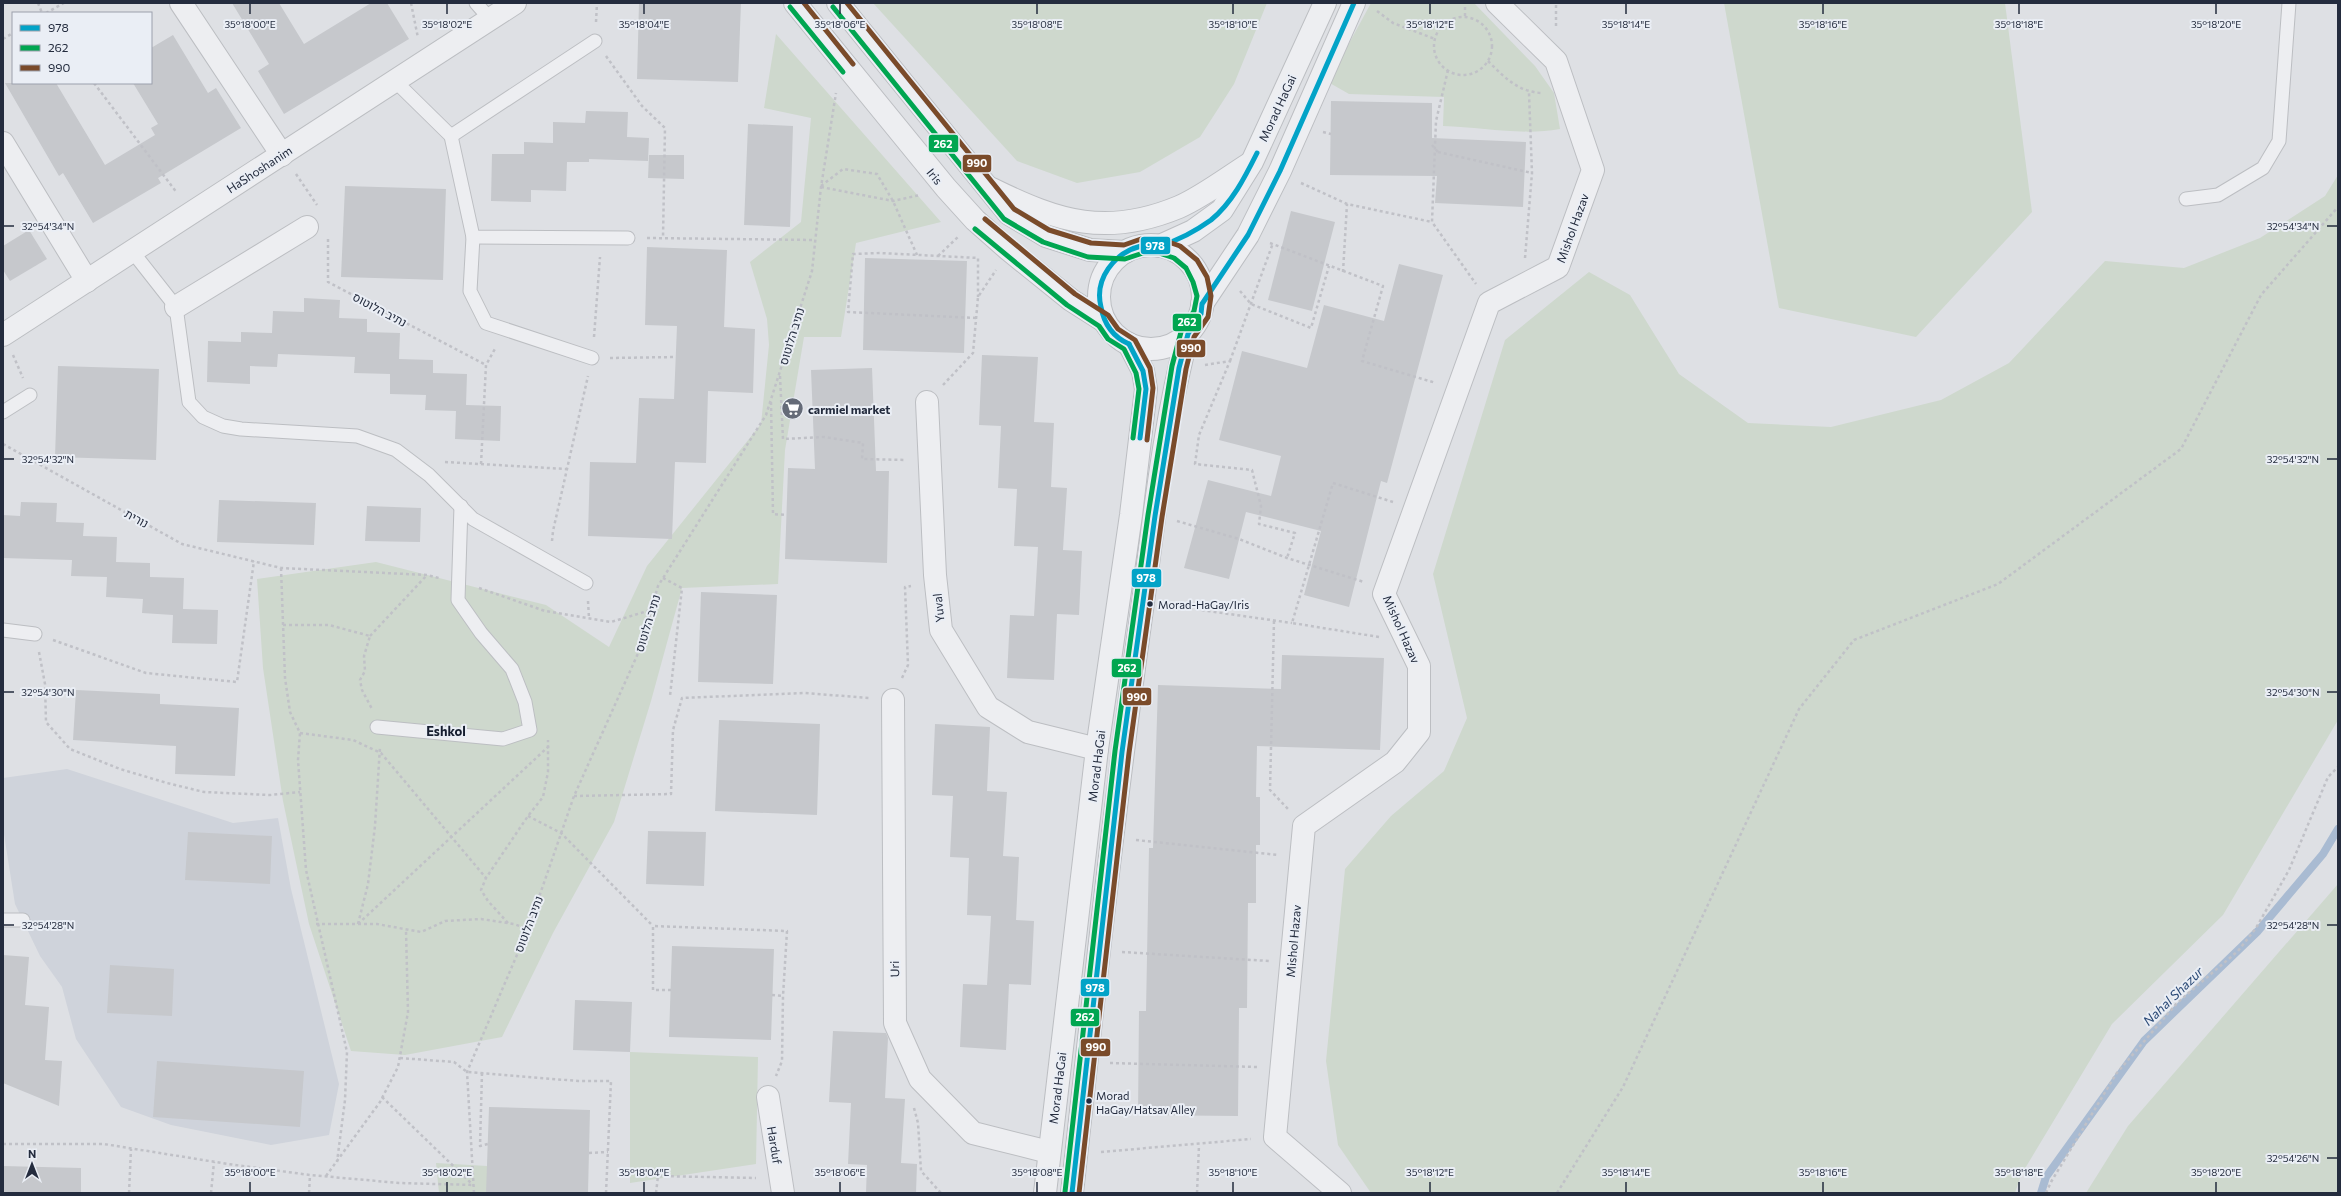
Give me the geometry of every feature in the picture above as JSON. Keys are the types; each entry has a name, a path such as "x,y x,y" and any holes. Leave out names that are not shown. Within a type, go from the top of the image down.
{"street":[{"path":"181,3 282,154"},
{"name":"HaShoshanim","path":"3,335 515,3"},
{"name":"Iris","path":"795,3 946,188 1009,250 1071,300 1104,321"},
{"path":"838,3 1009,214 1046,236 1090,250 1125,252"},
{"name":"Morad HaGai","path":"1160,246 1193,231 1222,210 1252,162 1325,3"},
{"name":"Mishol Hazav","path":"1275,1137 1304,826 1395,762 1419,732 1419,666 1384,594 1489,303 1558,267 1593,170 1556,61 1497,3"},
{"path":"1202,304 1248,235 1362,5"},
{"path":"3,143 87,281"},
{"path":"984,185 1019,202 1058,216 1094,224 1137,221 1180,207 1252,162"},
{"path":"176,307 307,228"},
{"path":"1142,246 1160,246 1177,252 1191,263 1200,279 1204,296 1201,314 1188,334 1178,342 1162,348 1143,349 1129,344 1113,334 1104,321 1099,305 1099,289 1104,273 1113,260 1125,252 1142,246"},
{"name":"Morad HaGai","path":"1072,1193 1111,838 1143,602 1179,368 1188,334"},
{"name":"Morad HaGai","path":"1045,1193 1097,749 1131,515 1146,388 1143,371 1129,344"},
{"name":"Yuval","path":"927,402 936,586 941,630 988,707 1028,732 1097,749"},
{"name":"Uri","path":"893,700 895,1023 920,1079 973,1133 1049,1152"},
{"name":"Harduf","path":"768,1096 782,1186"},
{"path":"1275,1137 1340,1193"}],"lane":[{"path":"476,3 490,19"},
{"path":"2186,199 2218,195 2263,168 2279,141 2289,3"},
{"path":"451,136 595,41"},
{"path":"395,81 451,136 473,237 470,291 486,323 592,358"},
{"path":"473,237 628,238"},
{"path":"132,251 176,307 189,402 203,418 222,426 241,429 357,436 396,450 429,475 473,519 586,583"},
{"path":"3,412 30,395"},
{"path":"378,727 503,739 530,730 525,702 512,669 481,633 458,600 461,506"},
{"path":"3,630 35,634"},
{"path":"3,920 23,920"}],"path":[{"path":"48,12 64,3"},
{"path":"411,3 423,63"},
{"path":"597,3 595,41 642,106 665,128 663,238"},
{"path":"1465,3 1465,16"},
{"path":"1362,5 1393,23 1435,39"},
{"path":"1465,16 1475,19 1483,24 1489,32 1492,42 1488,60 1482,68 1474,72 1456,74 1448,70 1436,57 1435,39 1438,30 1446,22 1465,16"},
{"path":"3,39 12,34"},
{"name":"נתיב הלוטוס","path":"474,1193 467,1072 528,929 574,796 640,649 658,586 766,415 812,271 821,187 841,60"},
{"path":"1488,60 1511,83 1529,93 1567,94"},
{"path":"1448,70 1436,121 1432,222 1489,303"},
{"path":"95,84 191,213"},
{"path":"1523,285 1532,172 1529,93"},
{"path":"1432,145 1438,152 1532,172"},
{"path":"282,154 320,208"},
{"path":"821,187 843,169 877,174 893,201 917,255"},
{"path":"1280,171 1347,204 1432,222"},
{"path":"821,187 893,201"},
{"path":"1343,272 1347,204"},
{"path":"1557,1193 1623,1087 1796,716 1804,703 1854,640 1998,584 2181,448 2261,295 2338,207"},
{"path":"1248,235 1383,286 1362,361 1457,390"},
{"name":"נתיב הלוטוס","path":"328,236 328,282 486,365 481,464"},
{"path":"1275,237 1230,361 1199,435 1195,464 1252,470 1261,506 1259,524 1294,533 1287,558"},
{"path":"553,531 592,358 598,297 601,238"},
{"path":"628,238 815,240"},
{"path":"978,297 1009,250"},
{"path":"927,402 973,353 978,297 978,258 853,254 848,312 976,318"},
{"path":"1223,272 1251,304 1311,328 1329,266"},
{"path":"3,335 30,395"},
{"path":"592,358 676,357"},
{"path":"1179,368 1230,361"},
{"path":"779,373 783,439 824,437 862,444 862,459 930,461"},
{"path":"771,399 773,514 786,515"},
{"name":"נורית","path":"3,444 182,544 281,568 427,575 370,636"},
{"path":"408,460 566,469"},
{"path":"1292,623 1308,563 1333,483 1415,508"},
{"path":"1196,525 1287,558 1308,563 1386,589"},
{"path":"35,634 146,673 237,682 254,561"},
{"path":"281,568 286,678 290,712 300,733 298,760 306,870 316,924 331,977 347,1052 345,1100 337,1162"},
{"path":"663,578 682,588 670,696"},
{"path":"574,796 672,794 673,730 682,698 804,693 893,700 908,664 905,586 936,586"},
{"path":"475,587 545,611 611,622 652,610"},
{"path":"1143,602 1407,641"},
{"path":"1274,621 1270,790 1304,826"},
{"path":"283,625 329,625 370,636 364,656 365,671 360,680 362,690 369,702 378,727 381,753 375,826 368,884 358,924"},
{"path":"35,634 45,684 46,722 70,749 120,768 204,792 240,792 270,795 300,792"},
{"path":"300,733 353,740 381,753 486,878"},
{"path":"358,924 549,746"},
{"path":"2046,1193 2051,1182 2116,1074 2178,1002 2238,951 2256,928 2289,870 2328,777 2338,767"},
{"path":"508,923 488,902 482,890 486,878 528,816 543,797 548,772"},
{"path":"528,816 561,833 653,926 787,931 783,996 782,1061"},
{"path":"1111,838 1301,857"},
{"path":"316,924 377,924 421,932 445,921 481,919 508,923 528,929"},
{"path":"653,926 653,990 671,990"},
{"path":"326,1177 382,1097 398,1067 408,1012 406,930"},
{"path":"1099,951 1291,963"},
{"path":"772,995 783,996"},
{"path":"400,1058 454,1062 467,1072 482,1074 578,1081 611,1081 606,1193"},
{"path":"1087,1062 1281,1068"},
{"path":"482,1074 480,1146 488,1144"},
{"path":"382,1097 474,1185"},
{"path":"913,1103 918,1123 920,1171 941,1193"},
{"path":"1077,1154 1199,1145 1275,1137"},
{"path":"3,1144 104,1144 214,1162 326,1177 399,1183 474,1185"},
{"path":"1197,1193 1199,1145"},
{"path":"129,1193 131,1149"},
{"path":"589,1153 608,1152"},
{"path":"211,1193 214,1162"},
{"path":"309,1193 310,1175"},
{"path":"656,1193 658,1176 782,1186"}],"shaded area":[{"path":"873,3 1267,3 1234,84 1200,137 1140,172 1077,183 1017,161"},
{"path":"1371,3 1475,4 1535,66 1554,93 1560,129 1531,132 1443,126 1444,97 1349,94 1328,82"},
{"path":"1724,3 2005,3 2032,212 1916,337 1779,308"},
{"path":"776,34 941,222 856,243 841,337 804,337 785,450 778,584 682,588 651,701 614,822 553,933 502,1037 405,1055 351,1051 309,924 283,801 263,668 257,579 376,562 546,605 609,647 647,566 761,424 769,345 767,319 750,262 801,222 811,118 764,108"},
{"path":"2338,175 2338,720 2223,915 2112,1024 2021,1175 2015,1193 1371,1193 1338,1145 1326,1061 1345,869 1391,816 1444,771 1467,718 1433,574 1505,340 1589,272 1630,295 1679,374 1748,423 1831,427 1941,400 2009,363 2105,261 2184,268 2260,238 2325,196"},
{"path":"67,769 233,823 278,818 291,889 339,1084 329,1135 271,1145 171,1125 121,1107 76,1039 62,987 40,956 15,904 3,828 3,778"},
{"path":"2338,884 2338,1193 2086,1193 2128,1126"},
{"path":"630,1052 758,1057 756,1164 630,1183"},
{"path":"436,1163 487,1166 489,1193 439,1193"}],"building":[{"path":"232,3 279,3 304,44 371,3 387,3 409,39 284,114 258,71 269,64"},
{"path":"639,3 741,3 738,82 637,79"},
{"path":"173,35 208,93 216,88 241,128 158,178 161,183 93,223 63,173 59,176 5,83 57,84 105,165 155,135 151,128 158,124 134,84 152,84 152,47"},
{"path":"1331,101 1432,103 1432,138 1526,142 1523,207 1435,203 1437,176 1330,175"},
{"path":"586,111 628,112 627,137 649,138 648,161 589,159 589,162 567,162 566,191 531,190 531,202 491,201 492,154 524,154 524,142 553,143 553,122 585,123"},
{"path":"748,124 793,126 790,227 744,225"},
{"path":"649,155 684,155 684,179 648,178"},
{"path":"345,186 446,189 443,280 341,277"},
{"path":"1291,211 1335,222 1312,311 1268,300"},
{"path":"29,230 47,259 10,281 3,270 3,246"},
{"path":"647,247 727,250 724,327 755,329 753,393 708,391 706,463 675,462 672,539 588,536 590,462 636,463 639,398 674,399 677,326 645,325"},
{"path":"865,258 967,261 964,353 863,350"},
{"path":"1399,264 1443,275 1387,483 1381,481 1349,607 1304,595 1321,531 1246,512 1229,579 1184,568 1208,480 1271,496 1281,456 1219,440 1242,351 1307,368 1324,305 1384,321"},
{"path":"304,298 340,300 339,318 367,319 367,332 400,333 399,359 433,360 433,373 467,374 466,405 501,406 500,441 455,439 456,411 425,410 426,395 390,394 390,374 354,373 355,357 278,354 277,367 250,366 250,384 207,382 208,341 241,342 241,332 272,333 273,311 304,312"},
{"path":"982,355 1038,357 1034,422 1054,423 1051,487 1067,488 1063,550 1082,551 1079,615 1057,614 1054,680 1007,678 1010,615 1034,616 1038,547 1014,546 1017,489 998,488 1001,426 979,425"},
{"path":"58,366 159,369 156,460 55,457"},
{"path":"872,368 876,471 889,471 887,563 785,559 788,468 815,469 811,370"},
{"path":"219,500 316,503 314,545 217,542"},
{"path":"21,502 57,503 56,522 84,523 83,536 117,537 116,562 150,563 150,577 184,578 183,609 218,610 217,644 172,643 173,615 142,613 143,599 106,597 107,577 71,576 72,560 3,558 3,515 20,516"},
{"path":"367,506 421,508 420,542 365,541"},
{"path":"701,592 777,595 773,684 698,682"},
{"path":"1282,655 1384,658 1380,750 1257,746 1256,797 1260,797 1260,845 1256,845 1256,903 1248,903 1247,1008 1239,1008 1238,1116 1138,1115 1139,1011 1146,1011 1149,848 1153,848 1158,685 1281,689"},
{"path":"76,690 160,694 160,704 239,708 235,776 175,774 176,746 73,740"},
{"path":"719,720 820,724 817,815 715,811"},
{"path":"935,724 990,727 987,791 1007,792 1003,856 1019,857 1016,920 1034,921 1031,985 1009,984 1006,1050 960,1047 963,984 987,985 991,916 967,915 969,858 950,857 953,796 932,795"},
{"path":"648,831 706,832 704,886 646,884"},
{"path":"188,832 272,836 270,884 185,880"},
{"path":"672,946 774,949 771,1040 669,1037"},
{"path":"3,955 29,957 25,1005 49,1007 45,1060 62,1061 59,1106 3,1083"},
{"path":"110,965 174,969 172,1016 107,1013"},
{"path":"575,1000 632,1002 630,1052 573,1050"},
{"path":"833,1031 886,1033 888,1038 885,1098 905,1099 901,1163 917,1164 916,1193 866,1193 867,1165 848,1164 851,1103 829,1102"},
{"path":"157,1061 304,1071 300,1127 153,1117"},
{"path":"489,1107 590,1110 588,1193 486,1193"},
{"path":"3,1166 81,1168 81,1193 3,1193"}],"waterway":[{"name":"Nahal Shazur","path":"2041,1193 2046,1177 2144,1041 2258,931 2323,854 2338,829"}],"transit line":[{"name":"990","path":"804,3 853,64"},
{"name":"990","path":"847,3 1014,209 1049,230 1091,243 1124,245 1141,239 1160,239 1180,246 1197,260 1207,277 1211,296 1208,317 1194,337 1186,369 1162,517 1129,753 1079,1193"},
{"name":"978","path":"1072,1193 1122,752 1155,516 1179,368 1188,334 1201,314 1202,304 1248,235 1280,171 1354,3"},
{"name":"262","path":"790,7 843,72"},
{"name":"262","path":"833,7 1004,219 1043,242 1088,257 1125,259 1143,253 1159,253 1174,258 1186,268 1193,282 1197,296 1194,311 1181,332 1172,366 1148,515 1115,751 1065,1192"},
{"name":"978","path":"1129,344 1114,334 1104,319 1102,313 1100,287 1103,277 1108,269 1115,261 1131,249 1144,245 1159,246 1168,243 1188,234 1211,220 1232,198 1257,153"},
{"name":"990","path":"985,219 1075,294 1108,315 1118,329 1135,340 1150,368 1153,388 1147,440"},
{"name":"262","path":"975,229 1067,305 1099,326 1108,339 1124,349 1136,373 1139,389 1133,438"},
{"name":"978","path":"1129,344 1143,371 1146,389 1140,438"}],"place":[{"name":"carmiel market","path":"793,409"},
{"name":"Morad-HaGay/Iris","path":"1150,604"},
{"name":"Morad HaGay/Hatsav Alley","path":"1089,1101"}],"district":[{"name":"Eshkol","path":"446,731"}]}
